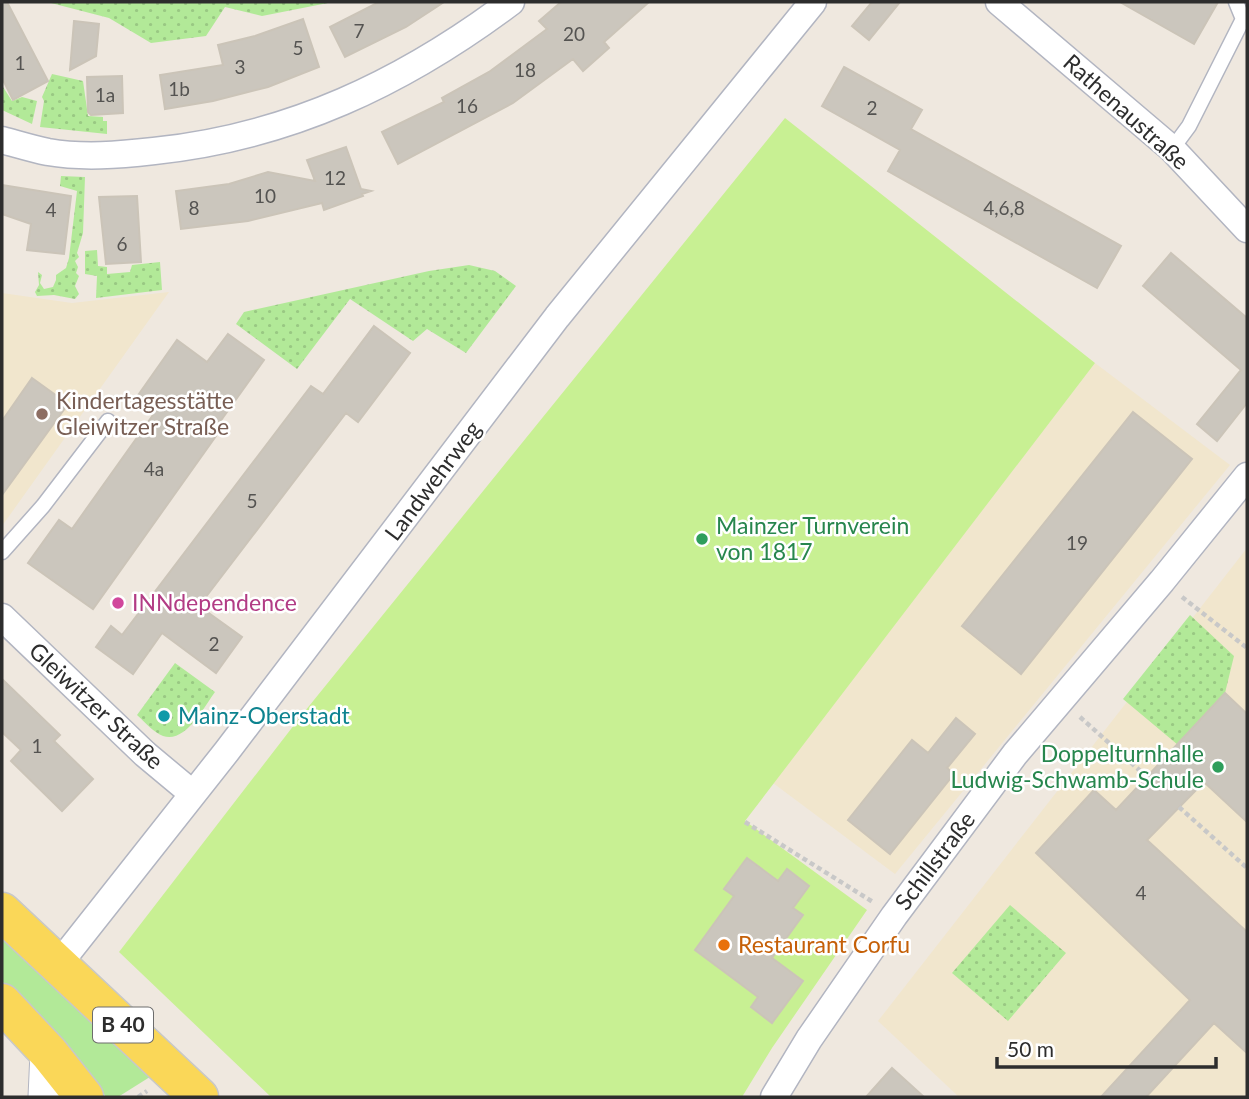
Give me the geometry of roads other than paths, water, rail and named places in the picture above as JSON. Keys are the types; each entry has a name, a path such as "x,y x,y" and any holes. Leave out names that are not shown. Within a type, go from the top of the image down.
{"main road":[{"name":"B 40","path":"2,912 191,1094"},
{"path":"2,1003 49,1053 84,1097"},
{"path":"47,1097 49,1053"}],"street":[{"path":"2,140 49,152 109,156 183,148 242,137 310,117 377,88 470,32 511,2"},
{"name":"Landwehrweg","path":"58,965 193,794 557,317 813,2"},
{"name":"Rathenaustraße","path":"999,2 1172,149 1247,229"},
{"name":"Schillstraße","path":"774,1097 809,1040 894,916 1014,754 1162,581 1247,476"},
{"name":"Gleiwitzer Straße","path":"2,617 145,754 193,794"}],"lane":[{"path":"1172,149 1189,126 1245,20 1236,2"},
{"path":"2,552 43,506 108,421"}],"place":[{"name":"Kindertagesstätte Gleiwitzer Straße","path":"42,414"},
{"name":"Mainzer Turnverein von 1817","path":"702,539"},
{"name":"INNdependence","path":"118,603"},
{"name":"Mainz-Oberstadt","path":"164,716"},
{"name":"Doppelturnhalle Ludwig-Schwamb-Schule","path":"1218,767"},
{"name":"Restaurant Corfu","path":"724,945"}]}
